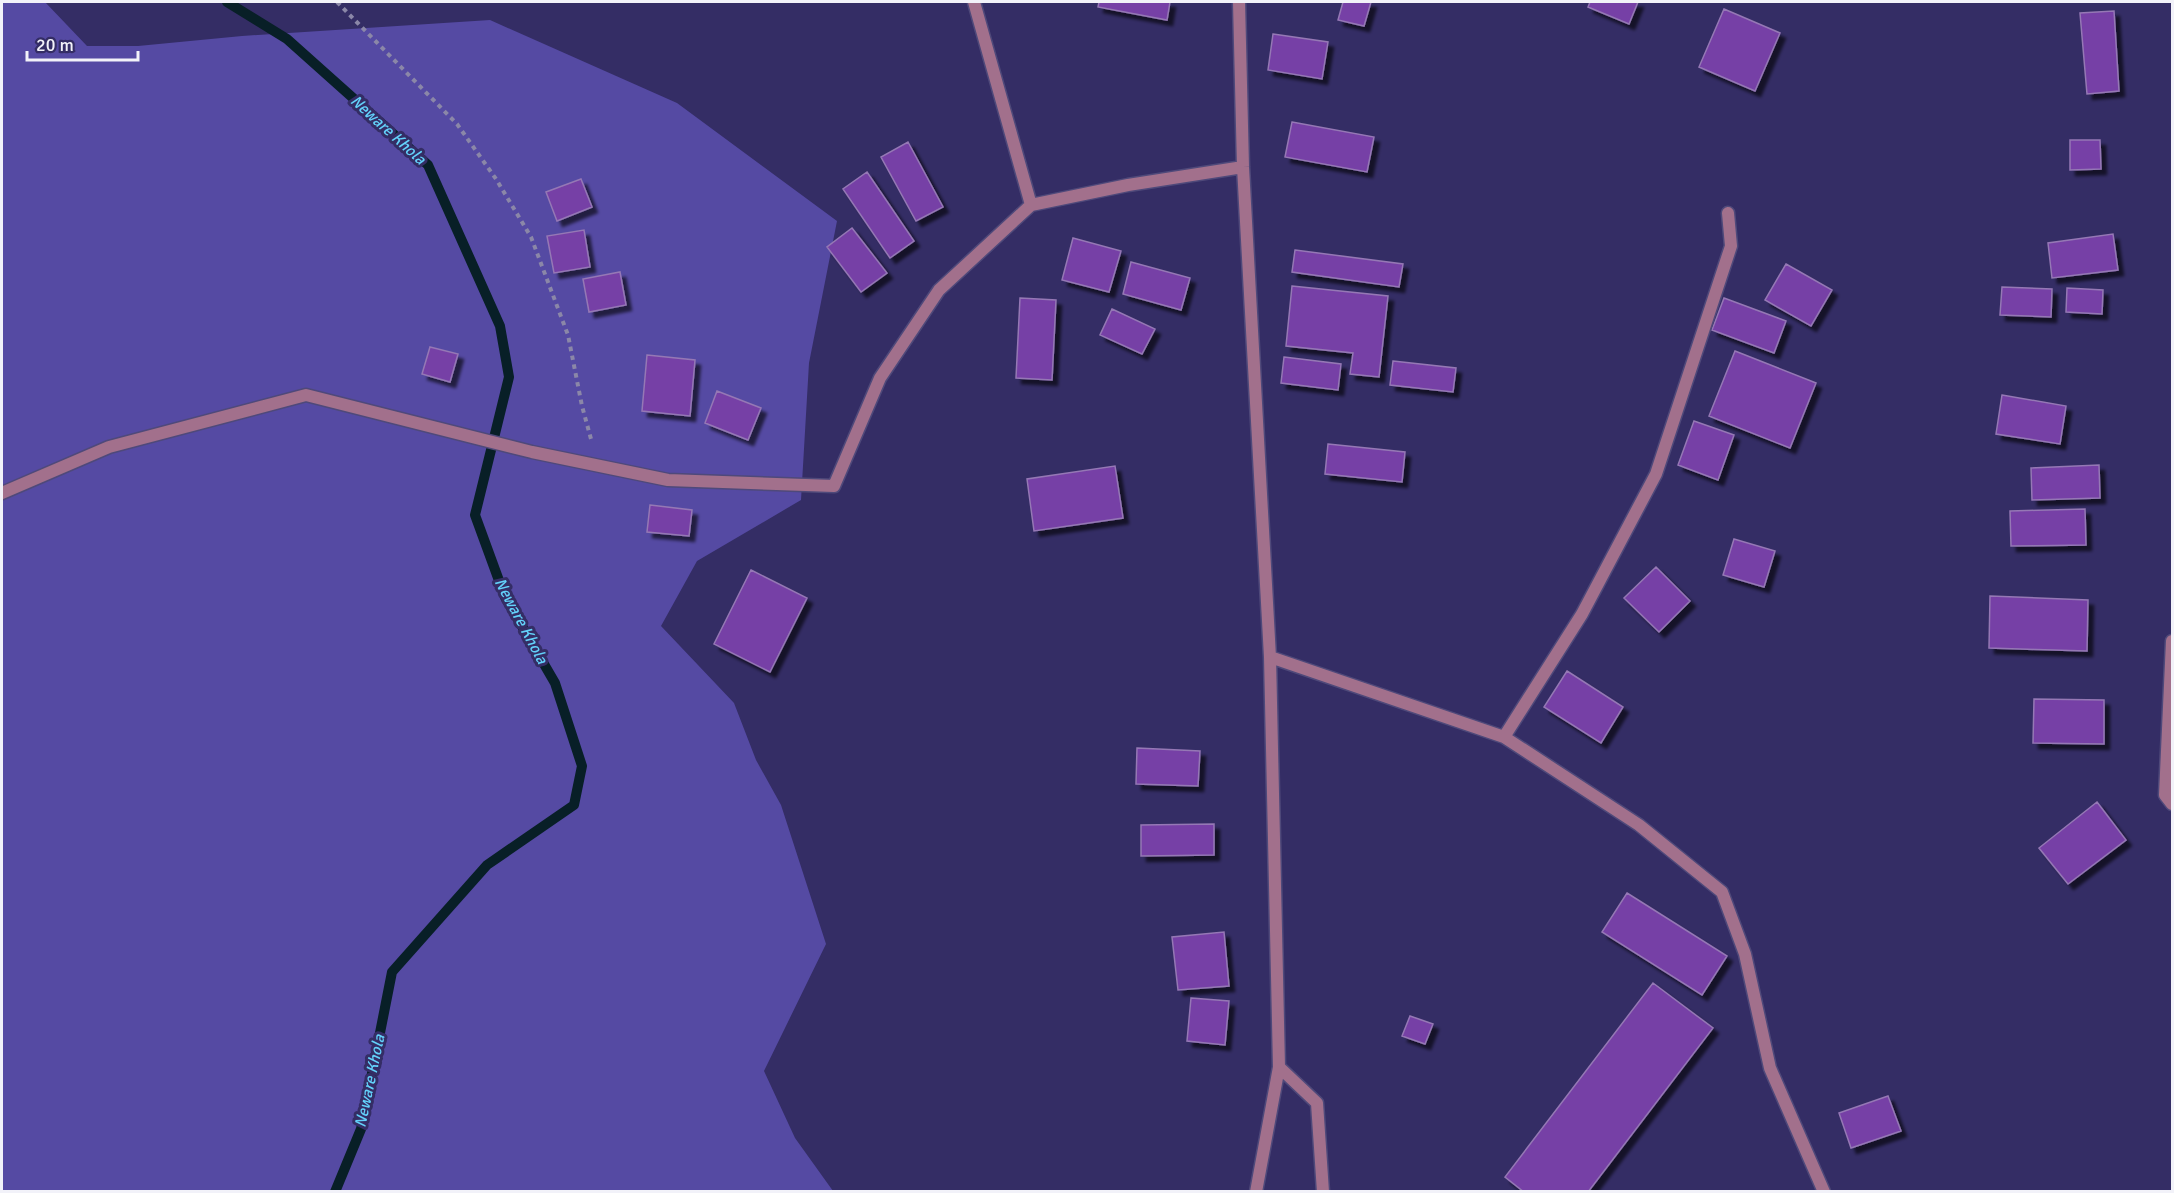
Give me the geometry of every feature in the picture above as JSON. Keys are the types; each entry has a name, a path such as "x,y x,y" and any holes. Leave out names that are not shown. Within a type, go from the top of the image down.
{"street":[{"path":"974,2 1031,205"},
{"path":"1239,2 1243,167 1270,657 1279,1067 1256,1191"},
{"path":"2,493 109,447 306,395 532,452 668,480 834,486 880,378 939,290 1031,205 1128,185 1243,167"},
{"path":"1504,737 1582,614 1656,474 1731,246 1728,213"},
{"path":"2172,641 2165,795 2172,804"},
{"path":"1270,657 1504,737 1639,825 1722,892 1745,954 1770,1068 1824,1191"},
{"path":"1279,1067 1317,1103 1323,1191"}],"path":[{"path":"337,2 457,124 496,179 531,237 568,335 582,406 599,465"}],"shaded area":[{"path":"2,2 45,2 87,46 138,46 242,36 490,20 677,103 837,221 809,363 801,500 697,561 661,626 734,703 756,760 781,805 826,944 764,1071 795,1138 833,1191 2,1192"}],"building":[{"path":"1099,2 1170,2 1167,20 1098,7"},
{"path":"1343,2 1371,2 1364,26 1338,20"},
{"path":"1590,2 1638,2 1629,24 1588,7"},
{"path":"1724,9 1780,33 1755,91 1699,67"},
{"path":"2114,11 2119,91 2087,94 2080,13"},
{"path":"1273,34 1328,42 1322,79 1268,70"},
{"path":"1292,122 1374,137 1367,172 1285,157"},
{"path":"2070,140 2100,140 2101,169 2070,170"},
{"path":"908,142 943,207 916,221 881,157"},
{"path":"867,172 914,241 890,258 843,189"},
{"path":"581,179 592,207 557,221 546,192"},
{"path":"852,228 887,273 861,292 827,247"},
{"path":"584,230 590,267 554,273 547,236"},
{"path":"2113,234 2118,270 2052,278 2048,243"},
{"path":"1073,238 1121,251 1109,292 1062,280"},
{"path":"1295,250 1403,264 1399,287 1292,272"},
{"path":"1131,262 1190,278 1181,310 1123,294"},
{"path":"1786,264 1832,290 1811,326 1765,300"},
{"path":"620,272 626,305 589,312 583,279"},
{"path":"1292,286 1388,296 1379,377 1350,374 1353,353 1286,346"},
{"path":"2002,287 2052,289 2051,317 2000,315"},
{"path":"2067,288 2103,290 2102,314 2066,312"},
{"path":"1020,298 1056,300 1052,380 1016,378"},
{"path":"1724,298 1786,321 1774,353 1712,330"},
{"path":"1112,309 1155,329 1142,354 1100,335"},
{"path":"430,347 458,354 450,382 422,374"},
{"path":"1735,351 1816,383 1790,448 1709,416"},
{"path":"647,355 695,360 690,416 642,411"},
{"path":"1284,357 1341,364 1338,390 1281,383"},
{"path":"1393,361 1456,368 1453,392 1390,385"},
{"path":"717,391 761,408 748,440 705,423"},
{"path":"2002,395 2066,406 2060,444 1996,434"},
{"path":"1694,421 1734,435 1718,480 1678,465"},
{"path":"1328,444 1405,452 1402,482 1325,474"},
{"path":"2099,465 2100,498 2032,500 2031,468"},
{"path":"1115,466 1123,518 1034,531 1027,479"},
{"path":"650,505 692,510 689,536 647,532"},
{"path":"2085,509 2086,545 2011,546 2010,511"},
{"path":"1734,539 1775,551 1764,587 1723,575"},
{"path":"1656,567 1690,601 1659,632 1624,598"},
{"path":"751,570 807,598 770,672 714,644"},
{"path":"1990,596 2088,600 2087,651 1989,648"},
{"path":"1567,671 1623,707 1601,743 1544,707"},
{"path":"2034,699 2104,700 2104,744 2033,743"},
{"path":"1137,748 1200,751 1198,786 1136,784"},
{"path":"2097,802 2126,840 2068,884 2039,848"},
{"path":"1214,824 1214,855 1141,856 1141,825"},
{"path":"1627,893 1727,956 1702,995 1602,932"},
{"path":"1224,932 1229,986 1178,990 1172,937"},
{"path":"1653,983 1713,1028 1588,1192 1524,1192 1505,1177"},
{"path":"1191,998 1229,1001 1225,1045 1187,1041"},
{"path":"1410,1016 1433,1024 1425,1044 1402,1036"},
{"path":"1888,1096 1901,1131 1851,1148 1839,1113"}],"waterway":[{"name":"Neware Khola","path":"227,2 287,39 428,165 500,326 509,377 475,515 505,597 555,683 582,766 574,805 487,865 392,972 361,1129 335,1192"}]}
